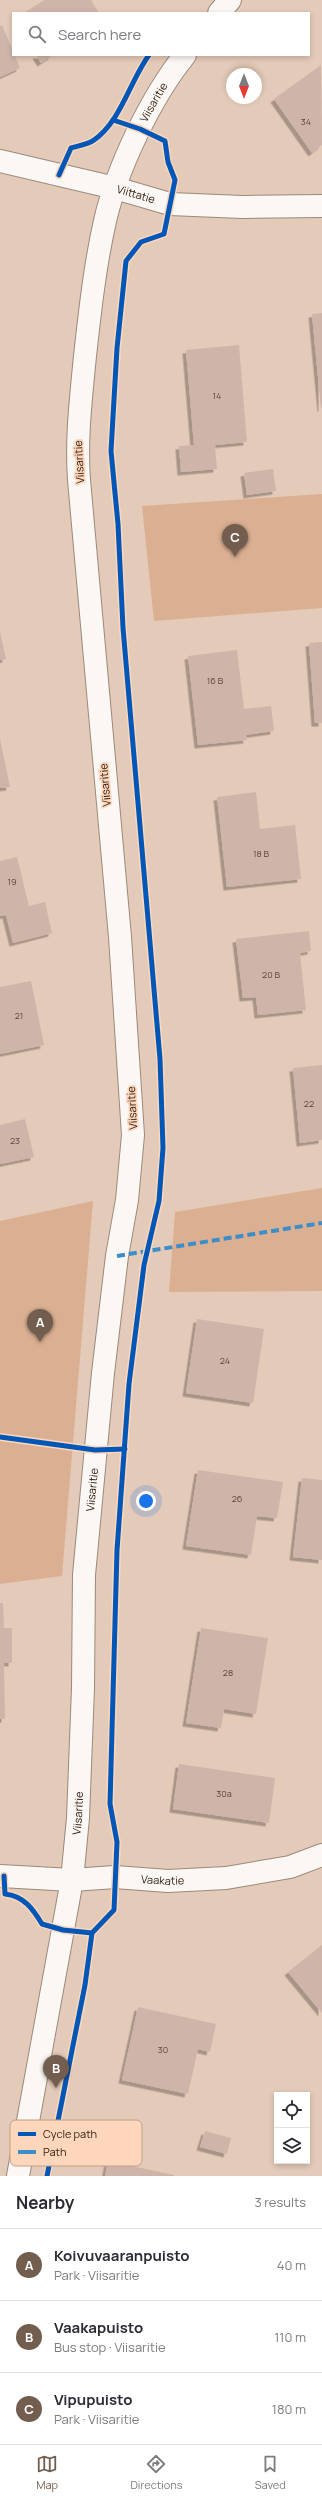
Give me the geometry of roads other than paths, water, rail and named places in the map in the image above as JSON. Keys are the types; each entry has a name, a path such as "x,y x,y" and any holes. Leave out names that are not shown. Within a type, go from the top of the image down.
{"street":[{"path":"220,12 230,0"},
{"name":"Viisaritie","path":"28,2120 72,1880 78,1818 83,1696 84,1575 102,1373 117,1256 127,1200 133,1136 120,937 77,441 89,318 99,252 115,188 155,100 184,56"},
{"name":"Viittatie","path":"0,161 115,188 170,204 242,207 322,206"},
{"name":"Vaakatie","path":"0,1876 72,1880 115,1877 168,1881 226,1878 290,1867 322,1856"},
{"name":"Viisaritie","path":"18,2176 20,2166"}],"place":[{"name":"Vipupuisto","path":"235,557"},
{"name":"Koivuvaaranpuisto","path":"40,1342"},
{"name":"Vaakapuisto","path":"56,2088"}]}
